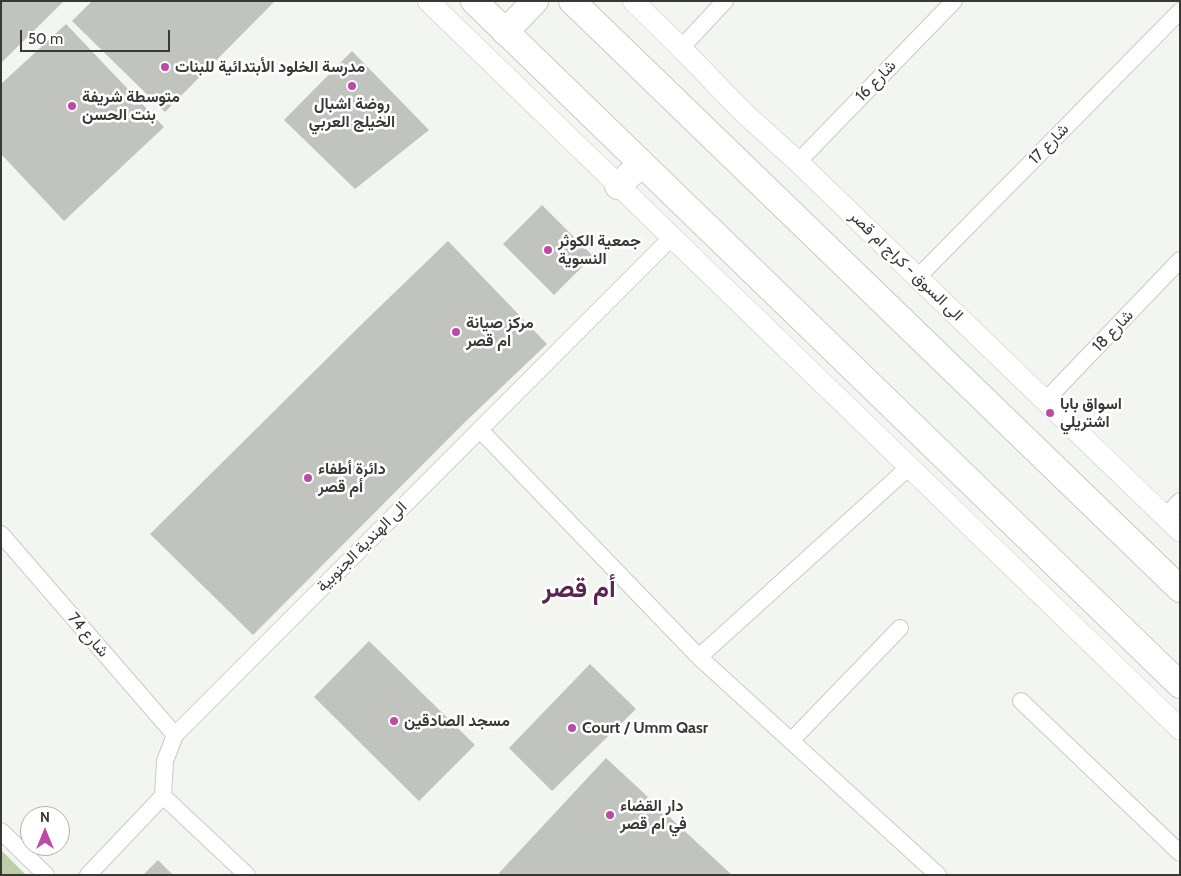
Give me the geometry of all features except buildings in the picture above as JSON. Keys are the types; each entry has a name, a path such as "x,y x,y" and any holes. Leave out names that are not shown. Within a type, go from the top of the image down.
{"main road":[{"path":"474,1 1180,685"},
{"path":"505,32 535,1"},
{"path":"572,1 1180,589"},
{"path":"618,186 641,164"}],"street":[{"path":"428,1 1180,729"},
{"name":"الى السوق - كراج ام قصر","path":"633,1 742,111 798,162 1045,401 1175,516"},
{"path":"681,48 725,1"},
{"name":"شارع 16","path":"798,162 954,1"},
{"name":"شارع 17","path":"918,278 1180,11"},
{"name":"الى الهندية الجنوبية","path":"163,796 165,761 175,735 671,238"},
{"name":"شارع 18","path":"1045,401 1180,260"},
{"path":"480,430 699,657 938,875"},
{"path":"699,657 909,467"},
{"name":"شارع 74","path":"1,534 175,735"},
{"path":"791,741 900,628"},
{"path":"1021,701 1180,853"},
{"path":"88,875 163,796 247,875"},
{"path":"1,831 46,875"}],"green space":[{"path":"1,850 26,875 1,875"}],"place":[{"name":"مدرسة الخلود الأبتدائية للبنات","path":"165,67"},
{"name":"روضة اشبال الخيلج العربي","path":"352,86"},
{"name":"متوسطة شريفة بنت الحسن","path":"72,106"},
{"name":"جمعية الكوثر النسوية","path":"548,250"},
{"name":"مركز صيانة ام قصر","path":"456,332"},
{"name":"اسواق بابا اشتريلي","path":"1050,413"},
{"name":"دائرة أطفاء أم قصر","path":"308,478"},
{"name":"مسجد الصادقين","path":"394,721"},
{"name":"Court / Umm Qasr","path":"572,728"},
{"name":"دار القضاء في ام قصر","path":"610,815"}],"district":[{"name":"أم قصر","path":"579,589"}]}
